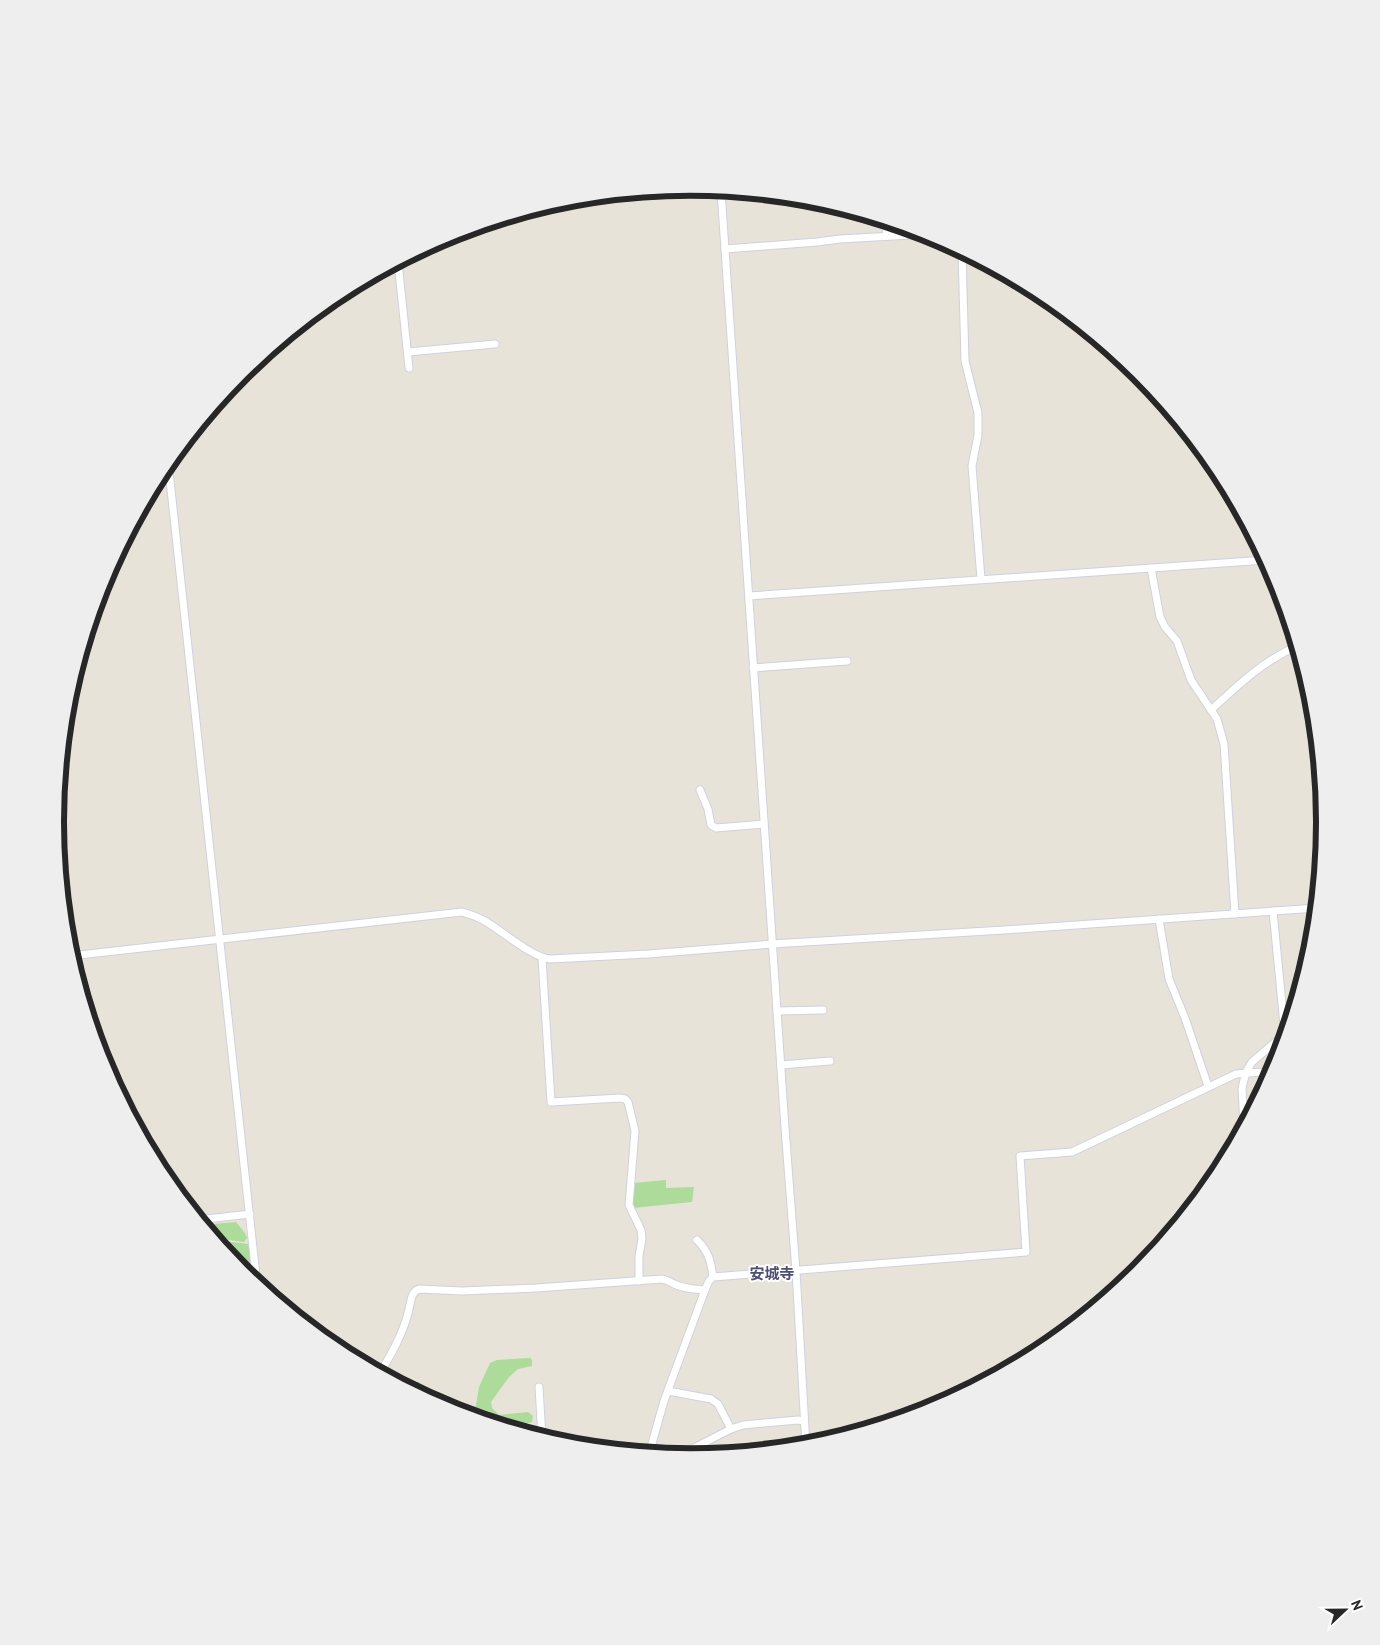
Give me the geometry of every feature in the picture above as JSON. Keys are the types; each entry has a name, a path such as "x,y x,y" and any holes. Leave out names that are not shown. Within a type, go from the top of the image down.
{"street":[{"path":"721,198 780,1065 796,1271 805,1438"},
{"path":"886,228 887,236"},
{"path":"725,249 907,235"},
{"path":"962,259 965,361 978,413 978,435 972,466 981,579"},
{"path":"399,269 409,368"},
{"path":"408,352 496,344"},
{"path":"169,474 256,1273"},
{"path":"749,596 1259,561"},
{"path":"1151,568 1160,617 1165,627 1177,641 1191,680 1217,719 1224,744 1235,914"},
{"path":"1211,710 1257,669 1291,649"},
{"path":"754,668 847,661"},
{"path":"700,790 708,809 711,825 716,828 764,824"},
{"path":"78,955 462,912 480,918 542,958 648,954 1310,908"},
{"path":"1273,911 1284,1022"},
{"path":"1159,919 1169,979 1185,1018 1208,1086"},
{"path":"542,958 551,1102 620,1098 628,1102 636,1131 629,1205 641,1230 639,1281"},
{"path":"777,1011 824,1010"},
{"path":"1243,1115 1242,1088 1246,1072 1252,1062 1277,1041"},
{"path":"780,1065 830,1061"},
{"path":"651,1447 668,1391 705,1290 713,1277 1026,1252 1020,1156 1072,1152 1236,1074 1265,1071"},
{"path":"206,1219 250,1214"},
{"path":"697,1240 703,1246 712,1262 713,1277"},
{"path":"383,1368 394,1351 413,1294 419,1289 462,1291 662,1279 686,1289 705,1290"},
{"path":"538,1387 541,1430"},
{"path":"668,1391 711,1399 718,1404 731,1429"},
{"path":"692,1449 731,1429 751,1424 804,1421"}],"green space":[{"path":"666,1180 666,1188 694,1187 692,1202 633,1208 633,1183"},
{"path":"236,1222 247,1238 244,1242 223,1239 210,1224"},
{"path":"225,1241 249,1244 252,1269"},
{"path":"530,1358 532,1360 532,1366 518,1369 509,1377 491,1402 492,1408 499,1415 528,1412 533,1416 532,1422 519,1425 475,1411 479,1387 490,1363 497,1360"},
{"path":"410,1382 419,1382 419,1387 413,1384"}],"district":[{"name":"安城寺","path":"772,1274"}]}
